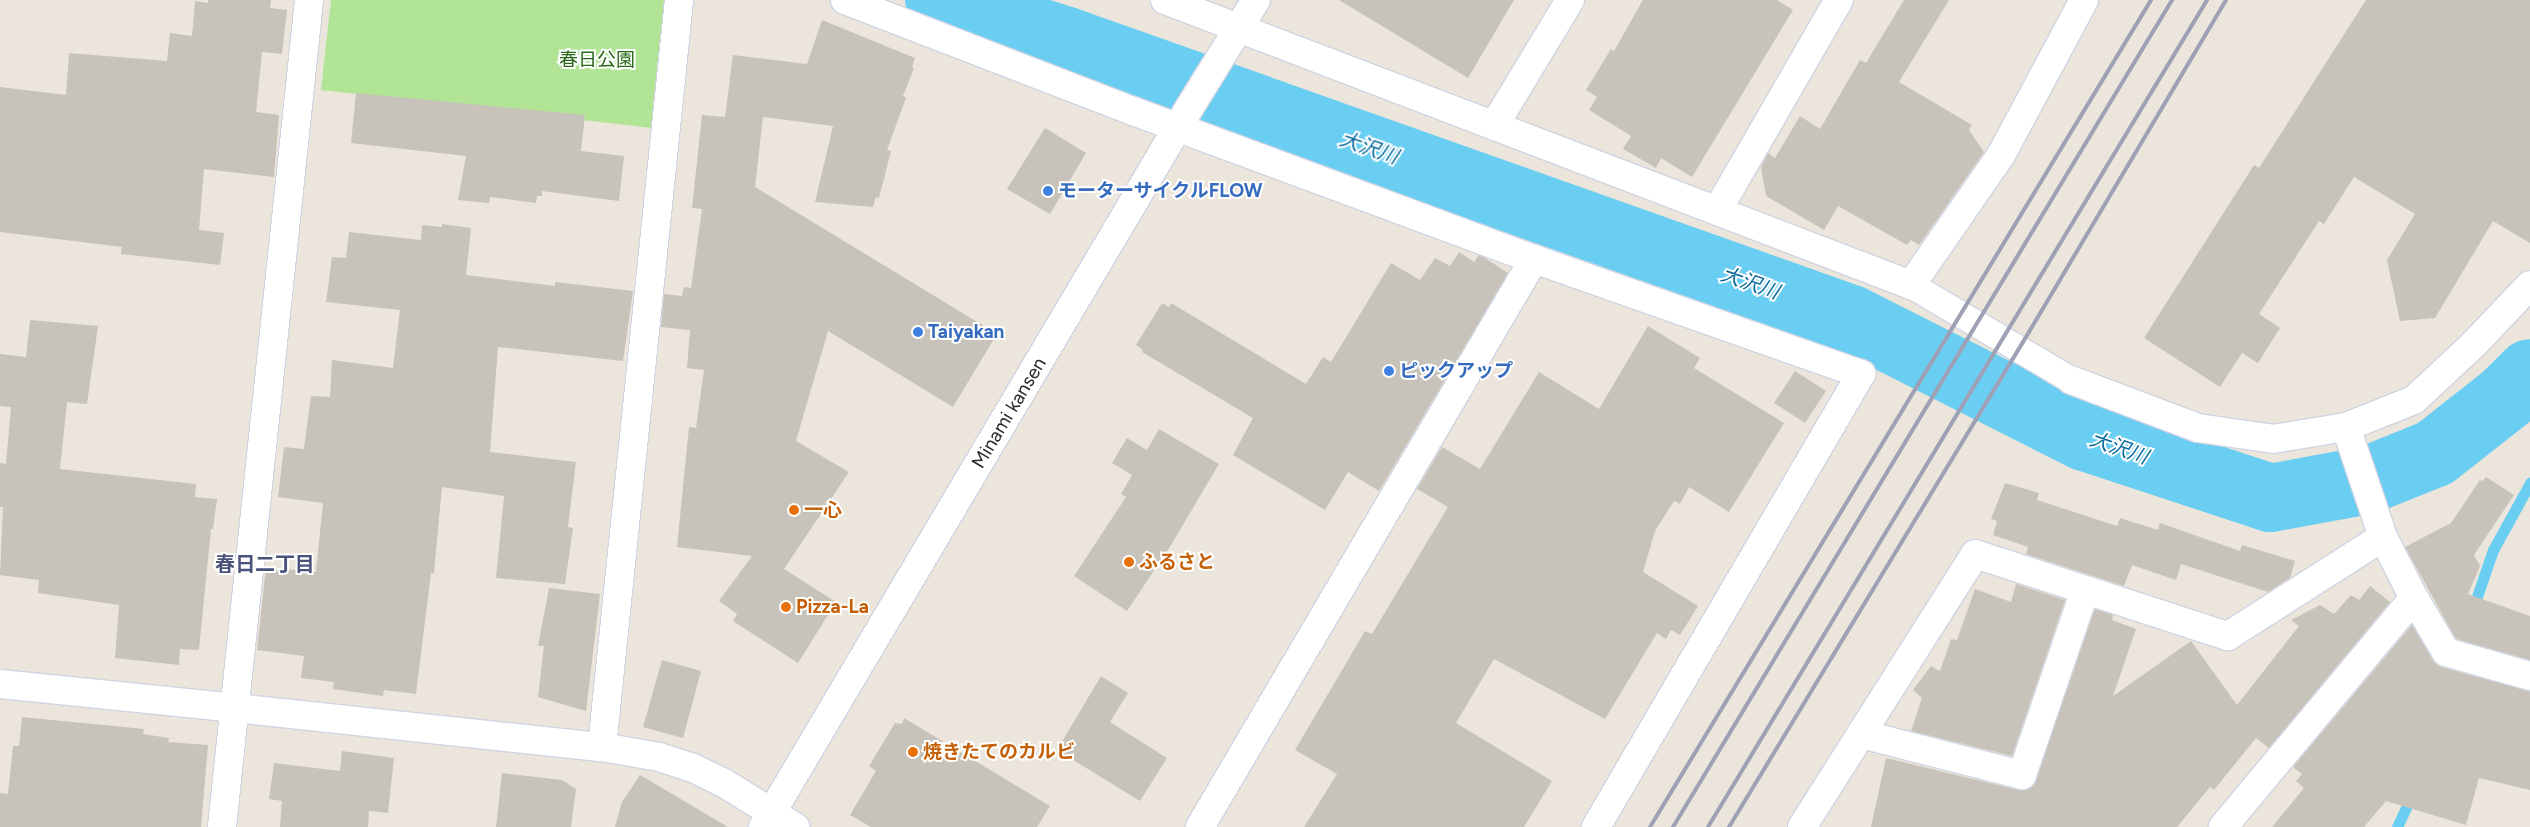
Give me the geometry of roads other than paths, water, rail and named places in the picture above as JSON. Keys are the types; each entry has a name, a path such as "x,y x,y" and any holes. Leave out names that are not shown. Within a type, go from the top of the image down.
{"street":[{"path":"222,827 308,0"},
{"path":"602,747 679,0"},
{"path":"845,0 1183,119 1534,259 1861,374 1596,827"},
{"path":"1165,0 1235,34 1494,126 1911,285 2070,380 2198,428 2273,439 2346,427 2414,400 2474,344 2530,285"},
{"name":"Minami kansen","path":"768,820 1183,119 1256,0"},
{"path":"1494,126 1570,0"},
{"path":"1717,211 1839,0"},
{"path":"1911,285 2001,155 2084,0"},
{"path":"1200,827 1534,259"},
{"path":"2346,427 2383,537 2414,598 2446,652 2530,676"},
{"path":"1802,827 1975,554 2228,636 2383,537"},
{"path":"1861,734 2022,775 2085,590"},
{"path":"2223,827 2414,598"},
{"path":"0,684 602,747 660,757 693,768 724,783 768,820 795,827"}],"waterway":[{"name":"大沢川","path":"939,0 1067,41 1851,319 2085,437 2270,498 2368,480 2435,453 2505,398 2530,373"},
{"path":"2472,611 2493,550 2530,483"},
{"path":"2397,827 2412,795"}],"railway":[{"path":"1650,827 2151,0"},
{"path":"1673,827 2172,0"},
{"path":"1708,827 2207,0"},
{"path":"1729,827 2029,332 2226,0"}],"place":[{"name":"モーターサイクルFLOW","path":"1048,191"},
{"name":"Taiyakan","path":"918,332"},
{"name":"ピックアップ","path":"1389,371"},
{"name":"一心","path":"794,510"},
{"name":"ふるさと","path":"1129,562"},
{"name":"Pizza-La","path":"786,607"},
{"name":"焼きたてのカルビ","path":"913,752"}],"district":[{"name":"春日二丁目","path":"265,564"}],"park label":[{"name":"春日公園","path":"597,60"}]}
